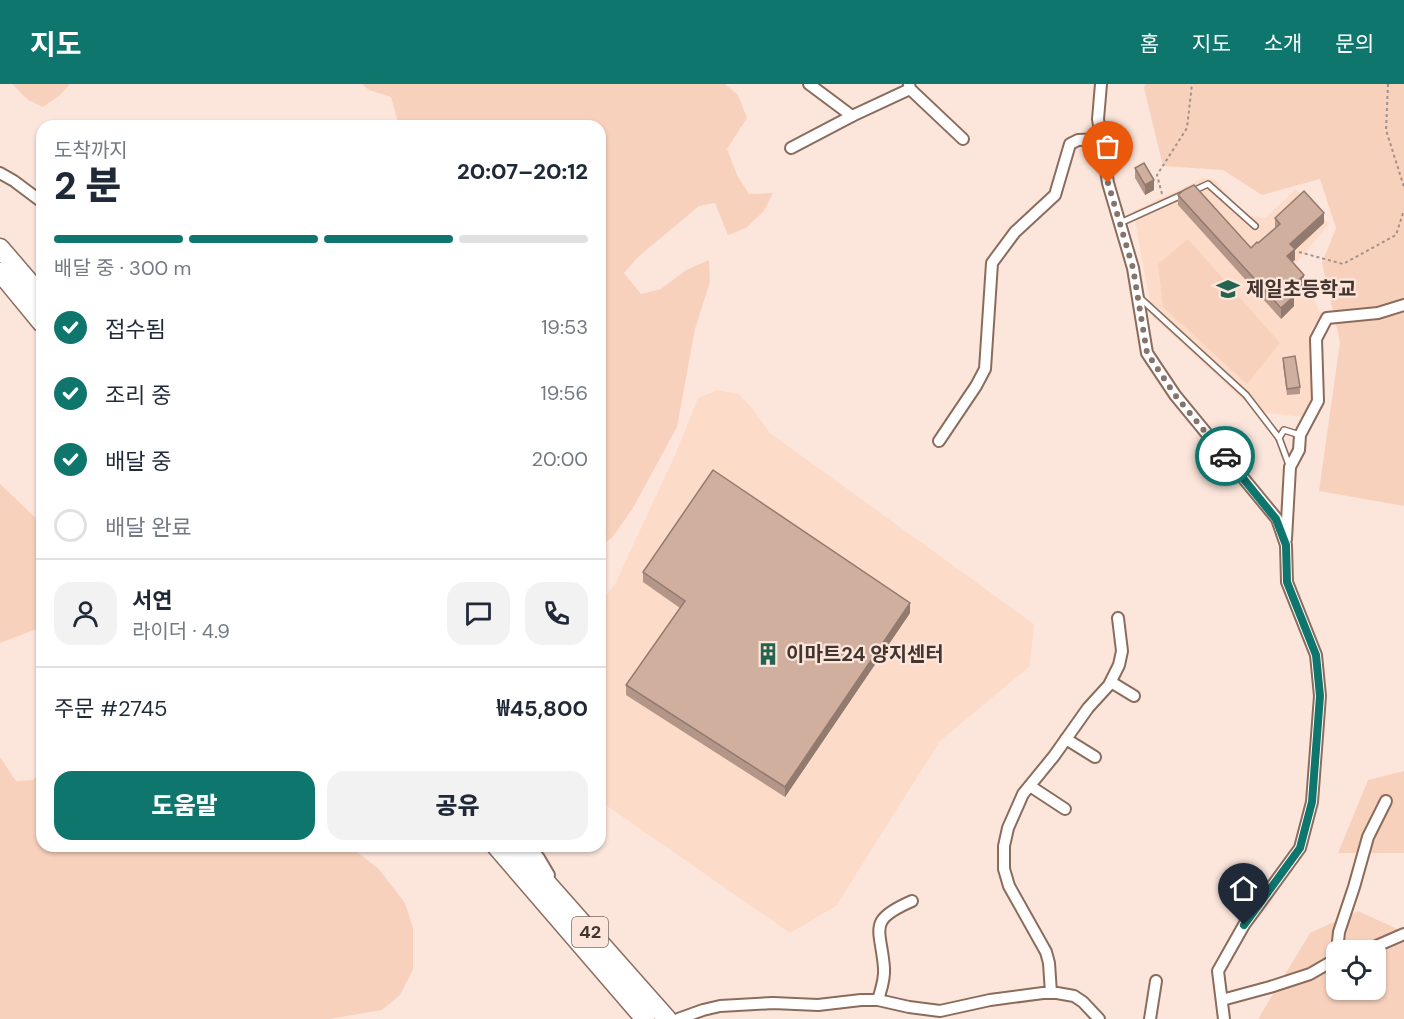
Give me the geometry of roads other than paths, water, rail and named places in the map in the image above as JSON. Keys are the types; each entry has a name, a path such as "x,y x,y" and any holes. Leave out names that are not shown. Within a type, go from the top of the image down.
{"main road":[{"path":"0,248 36,290"},
{"path":"0,272 36,316"},
{"name":"42","path":"501,852 645,1019"},
{"name":"42","path":"519,852 667,1019"}],"street":[{"path":"809,84 852,116"},
{"path":"1101,84 1098,119 1108,183 1133,268 1147,353 1175,395 1276,519 1286,545"},
{"path":"791,148 910,86 963,139"},
{"path":"939,441 985,369 992,262 1015,232 1056,195 1070,144 1078,140 1101,140"},
{"path":"0,173 36,198"},
{"path":"1224,1019 1218,971 1244,925 1300,848 1312,802 1320,696 1316,655 1287,582 1286,545 1290,466 1299,450 1300,435 1318,401 1316,339 1327,318 1378,313 1404,305"},
{"path":"1051,993 1046,952 1009,886 1004,869 1004,846 1008,828 1020,801 1088,708 1111,681 1119,665 1122,651 1118,618"},
{"path":"1111,681 1134,696"},
{"path":"1066,739 1095,756"},
{"path":"1030,786 1065,809"},
{"path":"1338,940 1368,837 1386,801"},
{"path":"534,852 565,903"},
{"path":"878,1000 884,981 880,924 887,913 912,901"},
{"path":"1386,942 1404,934"},
{"path":"1222,999 1270,987 1310,974 1326,965"},
{"path":"1150,1019 1156,981"},
{"path":"678,1019 720,1006 780,1003 818,1005 861,1000 878,1000 940,1011 990,1000 1051,993 1074,996 1099,1019"}],"lane":[{"path":"1120,223 1208,184 1255,226"},
{"path":"1138,296 1246,395 1279,438 1290,466"},
{"path":"1279,438 1284,430 1300,435"}],"place":[{"name":"제일초등학교","path":"1228,289"},
{"name":"이마트24 양지센터","path":"768,654"}]}
